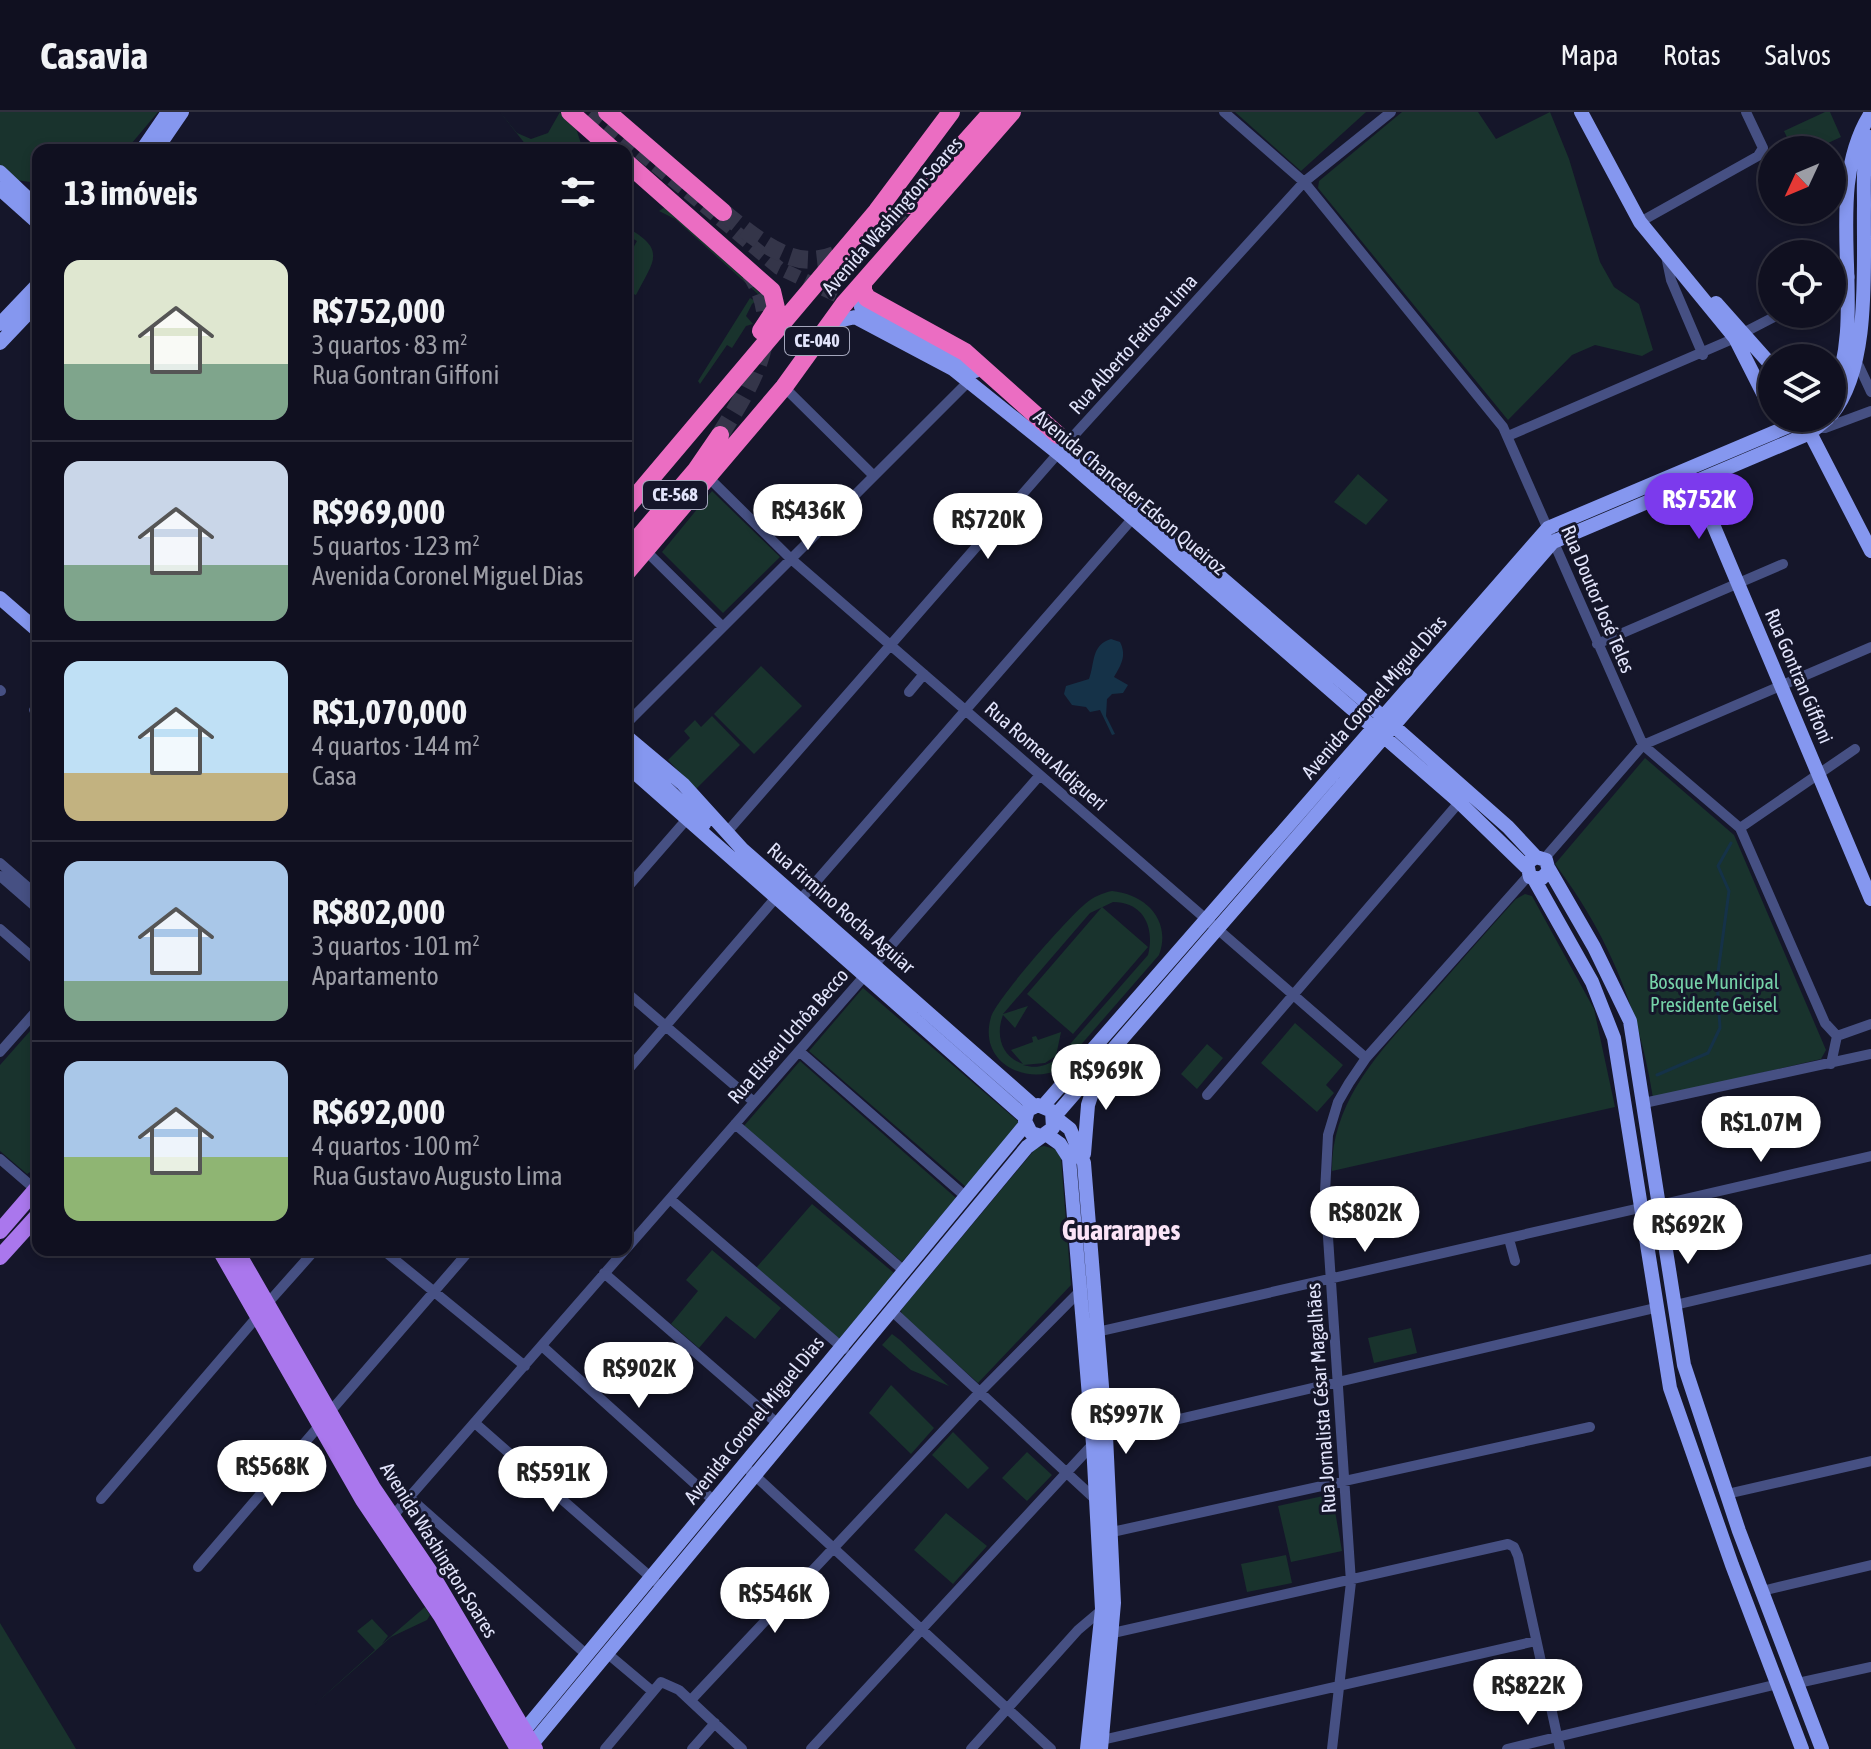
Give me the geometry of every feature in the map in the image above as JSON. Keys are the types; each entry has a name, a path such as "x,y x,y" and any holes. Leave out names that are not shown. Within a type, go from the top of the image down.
{"highway":[{"path":"570,112 606,144"},
{"path":"607,112 723,212"},
{"name":"Avenida Washington Soares","path":"632,500 877,211 951,112"},
{"path":"909,205 992,112"},
{"name":"Avenida Washington Soares","path":"632,566 784,387 863,282 1012,112"},
{"name":"CE-568","path":"632,167 766,285 777,303 760,333 665,450 632,500"},
{"path":"863,282 867,298 973,358 1062,444"},
{"name":"CE-568","path":"632,545 696,470 720,435"}],"main road":[{"path":"146,144 168,112"},
{"path":"160,144 182,112"},
{"path":"1581,112 1640,222 1666,256 1758,352"},
{"path":"1846,365 1861,272 1853,153 1871,113"},
{"path":"1846,394 1859,366 1864,169 1871,137"},
{"path":"0,172 32,202"},
{"path":"0,189 32,218"},
{"path":"0,324 29,307"},
{"path":"0,343 29,307"},
{"path":"861,307 959,359 1062,444"},
{"name":"Avenida Chanceler Edson Queiroz","path":"830,324 855,317 953,369 1062,444 1257,607 1321,672 1464,797 1536,868"},
{"path":"1740,335 1758,378"},
{"name":"Avenida Coronel Miguel Dias","path":"1693,476 1766,432"},
{"name":"Avenida Coronel Miguel Dias","path":"524,1743 608,1654 664,1588 695,1549 778,1424 965,1196 1212,924 1551,535 1791,432"},
{"path":"1820,432 1871,551"},
{"name":"Avenida Chanceler Edson Queiroz","path":"1062,444 1133,518 1220,594 1321,672"},
{"name":"Rua Gontran Giffoni","path":"1693,476 1871,899"},
{"path":"1220,594 1257,607"},
{"path":"0,598 32,626"},
{"name":"Rua Firmino Rocha Aguiar","path":"632,741 683,784 781,892 800,900 870,970"},
{"path":"632,755 682,800 729,855"},
{"name":"Rua Firmino Rocha Aguiar","path":"632,770 729,855 781,892 1040,1114"},
{"path":"1536,868 1623,1003 1635,1039 1684,1365 1739,1531 1822,1749"},
{"path":"1536,868 1603,1005 1614,1038 1670,1388 1732,1565 1802,1749"},
{"name":"Avenida Coronel Miguel Dias","path":"1040,1114 1104,1056 1212,924"},
{"path":"1102,1745 1113,1633 1095,1499 1084,1163 1088,1105 1104,1056"},
{"path":"1627,1113 1645,1107"},
{"path":"1084,1163 1070,1129 1040,1114 1031,1133 1044,1135 1069,1158 1087,1288 1097,1332 1106,1436 1112,1532 1108,1606 1087,1749"},
{"name":"Avenida Coronel Miguel Dias","path":"524,1743 587,1655 713,1500 749,1470 853,1357 1027,1147 1053,1128 1040,1114"},
{"path":"1633,1157 1651,1153"},
{"path":"0,1231 32,1194"},
{"path":"25,1203 32,1209"},
{"path":"1,1253 32,1221"},
{"name":"Avenida Washington Soares","path":"224,1256 262,1310 324,1420 363,1500 524,1743"},
{"name":"Avenida Washington Soares","path":"239,1256 262,1310"},
{"name":"Avenida Washington Soares","path":"324,1420 432,1575 524,1743"},
{"path":"1722,1537 1739,1531"},
{"path":"682,1539 695,1549"},
{"path":"1732,1565 1750,1558"}],"street":[{"name":"Rua Doutor José Teles","path":"1224,112 1304,182 1508,436 1643,745 1740,828 1825,1023 1837,1036"},
{"name":"Rua Alberto Feitosa Lima","path":"727,832 1062,444 1304,182 1391,112"},
{"path":"1640,222 1758,156 1763,148 1746,112"},
{"path":"1666,256 1671,280 1703,355"},
{"path":"1508,436 1703,355 1758,326"},
{"path":"1859,366 1871,392"},
{"path":"632,718 969,381"},
{"path":"784,387 874,476"},
{"name":"Avenida Coronel Miguel Dias","path":"1846,415 1871,411"},
{"name":"Rua Romeu Aldigueri","path":"708,477 790,558 1366,1058"},
{"path":"800,900 1133,518"},
{"path":"645,550 723,627"},
{"path":"1597,644 1783,564"},
{"name":"Rua Jornalista César Magalhães","path":"1332,1749 1351,1582 1325,1192 1328,1135 1338,1102 1366,1058 1643,745 1871,647"},
{"path":"909,692 924,674"},
{"path":"1740,828 1855,749"},
{"name":"Rua Eliseu Uchôa Becco","path":"632,1242 1040,775"},
{"path":"1207,1095 1464,797"},
{"path":"632,882 687,819"},
{"path":"1,870 32,892"},
{"path":"1,870 32,903"},
{"path":"632,1065 781,892"},
{"path":"0,929 32,957"},
{"path":"632,997 754,1102"},
{"path":"0,1052 32,1016"},
{"path":"1831,1064 1837,1036 1871,1024"},
{"path":"799,1051 965,1196"},
{"path":"1645,1107 1871,1054"},
{"path":"735,1124 903,1270"},
{"path":"1659,1205 1871,1156"},
{"path":"0,1159 32,1184"},
{"path":"670,1199 853,1357"},
{"path":"1097,1332 1640,1208"},
{"path":"632,1235 636,1238"},
{"path":"1509,1239 1515,1261"},
{"path":"101,1499 310,1256"},
{"path":"390,1256 525,1366"},
{"path":"198,1567 465,1256"},
{"name":"Rua Eliseu Uchôa Becco","path":"392,1517 619,1256"},
{"path":"1675,1305 1871,1259"},
{"path":"604,1273 778,1424"},
{"path":"691,1700 979,1393 1087,1288"},
{"path":"1106,1436 1119,1430 1655,1308"},
{"path":"892,1311 1095,1499"},
{"path":"542,1346 713,1500"},
{"path":"476,1424 664,1588"},
{"path":"1112,1532 1590,1427"},
{"path":"811,1749 1093,1444"},
{"path":"1727,1494 1871,1461"},
{"path":"749,1470 1051,1749"},
{"path":"410,1498 587,1655"},
{"path":"1113,1633 1351,1582 1495,1545 1511,1545 1518,1556 1560,1749"},
{"path":"1762,1591 1871,1565"},
{"path":"971,1749 1108,1606"},
{"path":"1102,1745 1340,1685 1536,1641"},
{"path":"608,1654 652,1691"},
{"path":"1798,1683 1871,1667"},
{"path":"605,1749 661,1682 670,1683 691,1700 742,1749"},
{"path":"1507,1749 1778,1684"},
{"path":"692,1749 715,1723"}],"green space":[{"path":"0,112 158,112 131,144 32,144 32,182 0,178"},
{"path":"500,112 517,133 531,139 548,133 560,112 576,128 581,144 525,144"},
{"path":"1235,112 1366,112 1301,171"},
{"path":"1402,112 1478,112 1496,139 1550,112 1569,159 1600,262 1614,287 1639,304 1653,350 1642,356 1595,345 1572,355 1508,420 1318,188 1319,181"},
{"path":"1830,112 1841,136 1786,136 1784,131"},
{"path":"665,207 763,296 752,304 746,316 753,324 746,326 732,348 727,345 700,384 698,381 750,298 754,300 759,295 675,219 659,211"},
{"path":"632,231 648,243 653,257 636,295 632,293 632,250 637,241 632,238"},
{"path":"1358,474 1388,500 1366,525 1334,502"},
{"path":"712,491 780,557 723,613 662,552"},
{"path":"761,666 802,706 754,754 714,714"},
{"path":"712,716 740,745 696,789 668,760 690,738 684,731 695,720 701,727"},
{"name":"Bosque Municipal Presidente Geisel","path":"1645,758 1734,835 1826,1050 1821,1059 1653,1098 1639,1034 1619,975 1591,919 1555,864"},
{"path":"1112,891 1135,897 1153,911 1162,931 1159,955 1059,1070 1031,1074 1007,1066 991,1046 991,1017 996,1007 1076,912 1091,899","holes":["1113,902 1133,906 1145,918 1150,935 1148,955 1057,1059 1041,1066 1023,1065 1045,1063 1056,1056 1061,1032 1038,1040 1036,1036 1032,1037 1033,1042 1011,1050 1023,1064 1016,1061 1002,1045 1001,1023 1003,1015 1015,1028 1028,1006 1003,1014 1090,913"]},
{"name":"Bosque Municipal Presidente Geisel","path":"1525,894 1532,896 1594,1009 1615,1107 1332,1171 1334,1145 1341,1120 1364,1075 1494,923 1516,899"},
{"path":"1102,907 1148,947 1073,1034 1027,994"},
{"path":"863,988 1019,1122 966,1187 809,1051"},
{"path":"1295,1023 1343,1065 1326,1085 1334,1093 1317,1112 1261,1063"},
{"path":"32,1029 32,1171 27,1174 0,1151 0,1065"},
{"path":"1207,1044 1223,1058 1197,1089 1181,1074"},
{"path":"800,1061 956,1198 902,1262 743,1127"},
{"path":"1044,1146 1055,1149 1061,1158 1071,1285 978,1383 902,1315 901,1310 1036,1148"},
{"path":"812,1204 894,1273 839,1339 756,1268"},
{"path":"712,1250 781,1308 755,1339 726,1316 699,1348 671,1324 698,1291 686,1280"},
{"path":"1411,1328 1417,1353 1374,1363 1368,1338"},
{"path":"892,1334 949,1386 911,1370 882,1345"},
{"path":"891,1385 934,1428 911,1454 869,1413"},
{"path":"953,1432 989,1468 968,1489 932,1455"},
{"path":"1027,1452 1052,1475 1027,1501 1002,1478"},
{"path":"1332,1494 1342,1551 1291,1562 1278,1506"},
{"path":"946,1513 987,1546 953,1584 914,1550"},
{"path":"1286,1555 1292,1583 1247,1592 1241,1564"},
{"path":"425,1607 430,1615 427,1620 391,1637 314,1705 375,1650 357,1631 372,1619 388,1636 382,1644"},
{"path":"0,1623 76,1749 0,1749"}],"water":[{"path":"1111,639 1120,642 1123,652 1114,677 1128,685 1123,693 1112,694 1107,699 1106,716 1115,734 1112,735 1100,710 1090,712 1086,707 1072,705 1064,694 1066,686 1089,679 1097,650"}],"waterway":[{"path":"1657,1075 1708,1053 1720,1028 1717,980 1729,891 1718,866 1731,843"}],"tunnel":[{"path":"591,112 630,144"},
{"path":"632,146 779,268 853,303"},
{"path":"723,212 777,251 817,260 857,243 909,205"},
{"path":"720,435 753,377 765,336 766,315 761,294 750,273"}],"district":[{"name":"Guararapes","path":"1121,1230"}]}
